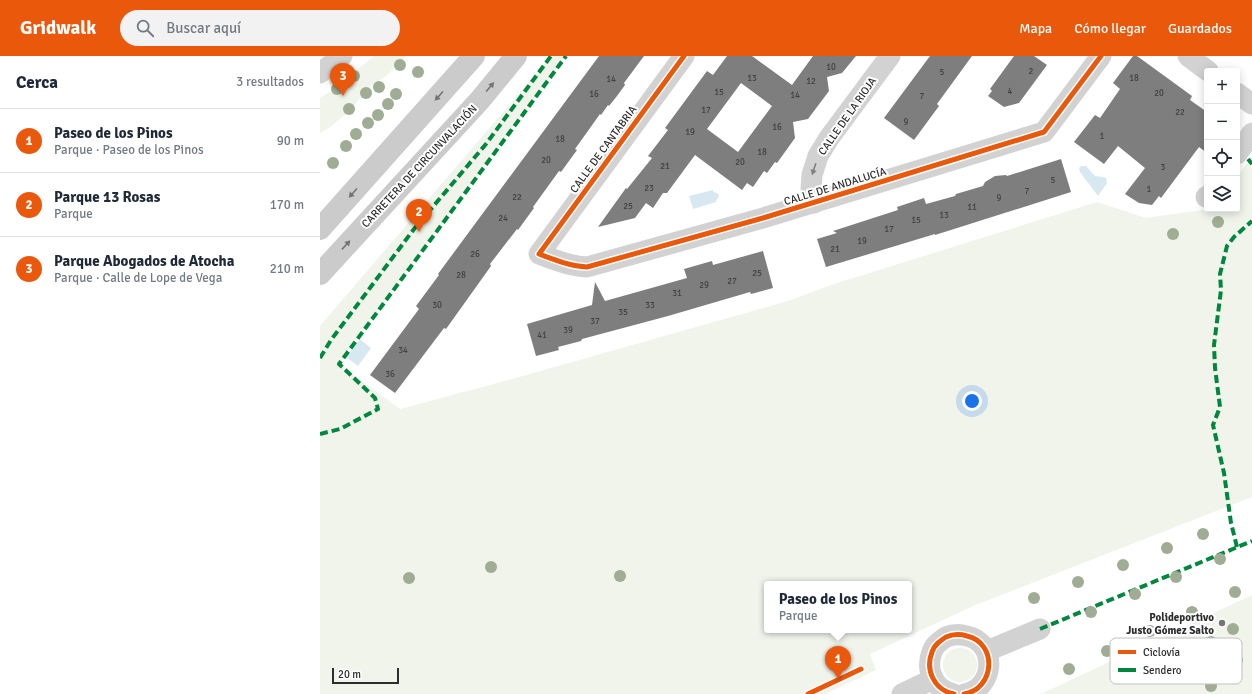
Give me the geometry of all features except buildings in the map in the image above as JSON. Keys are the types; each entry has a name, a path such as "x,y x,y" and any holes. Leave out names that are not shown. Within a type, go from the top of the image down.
{"main road":[{"path":"320,229 474,56"},
{"name":"CARRETERA DE CIRCUNVALACIÓN","path":"320,274 480,100 516,56"}],"street":[{"path":"320,74 342,56"},
{"name":"CALLE DE CANTABRIA","path":"539,254 684,56"},
{"name":"CALLE DE LA RIOJA","path":"814,203 811,189 812,175 818,156 829,138 890,56"},
{"name":"CALLE DE ANDALUCÍA","path":"539,254 564,264 576,267 587,267 814,203 1044,132 1101,56"},
{"path":"1188,56 1204,68"},
{"path":"1240,95 1252,104"},
{"path":"1240,150 1252,133"},
{"path":"987,651 1040,629"},
{"path":"954,694 948,693 939,687 933,679 929,669 930,658 933,648 941,640 950,635 961,634 980,642 987,651 989,661 989,671 985,681 978,689 964,694"},
{"path":"902,694 933,679"}],"shaded area":[{"path":"374,56 406,56 386,76 376,82 342,117 320,133 320,98 333,90"},
{"path":"551,56 566,56 339,364 400,409 788,301 831,285 1097,202 1146,218 1204,210 1204,212 1240,212 1240,173 1252,157 1252,497 973,606 870,654 876,670 825,694 320,694 320,326"},
{"path":"1081,166 1086,166 1095,176 1106,178 1107,183 1098,196 1080,172 1079,168"},
{"path":"713,190 713,192 717,193 719,196 716,202 693,209 689,196"},
{"path":"360,339 371,348 358,366 346,357"},
{"path":"1252,595 1252,694 1041,694 1110,662 1110,684 1242,684 1242,638 1160,638"},
{"path":"957,648 963,648 972,653 976,659 976,671 972,677 963,682 957,682 948,677 943,668 943,662 948,653"}],"marked path":[{"path":"320,358 331,340 414,229 486,144 551,56"},
{"path":"320,434 340,429 378,409 375,398 339,364 566,56"},
{"path":"1248,159 1252,164"},
{"path":"1237,547 1231,523 1224,473 1213,425 1220,407 1215,368 1214,345 1221,290 1220,274 1227,246 1234,237 1252,221"},
{"path":"1040,629 1252,541"}],"cycle path":[{"path":"684,56 539,254 569,264 587,267 763,218 1044,132 1101,56"},
{"path":"954,694 947,692 936,684 930,666 930,659 936,645 951,635 962,635 977,640 984,647 988,656 989,666 987,675 982,684 974,690 964,694"},
{"path":"808,694 861,669"}],"place":[{"name":"Parque Abogados de Atocha","path":"343,96"},
{"name":"Parque 13 Rosas","path":"419,232"},
{"name":"Polideportivo Justo Gómez Salto","path":"1222,623"},
{"name":"Paseo de los Pinos","path":"838,679"}]}
